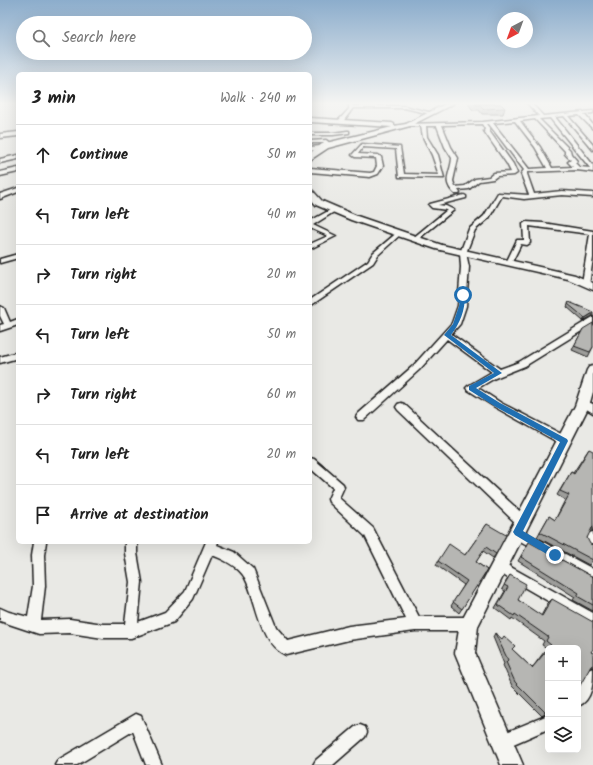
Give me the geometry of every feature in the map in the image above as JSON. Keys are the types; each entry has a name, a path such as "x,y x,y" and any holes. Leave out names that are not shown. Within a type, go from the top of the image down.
{"street":[{"path":"312,149 321,148 350,140"},
{"path":"312,170 370,175 376,173 380,166 378,157 355,155 362,145 398,148 401,176 442,177 435,155 426,140"},
{"path":"415,239 451,210 444,207 434,207 432,205 464,197 452,189 450,184 455,158 445,140"},
{"path":"452,189 467,188 477,180 491,178 496,174 514,173 510,164 493,140"},
{"path":"504,140 528,171"},
{"path":"532,140 551,170"},
{"path":"558,140 568,151 568,154 574,161 571,162 576,168"},
{"path":"570,140 593,169"},
{"path":"586,140 593,148"},
{"path":"312,142 324,141 329,145"},
{"path":"312,156 321,148"},
{"path":"0,161 16,157"},
{"path":"532,196 524,174 525,171 576,168 593,169"},
{"path":"0,174 16,170"},
{"path":"0,197 16,191"},
{"path":"361,417 416,368 456,324 462,306 465,267 463,253 472,229 488,218 490,211 500,194 524,197 562,193 593,195"},
{"path":"312,195 319,203 334,210 415,239 463,253 508,263 571,277 589,285 593,233 543,225 526,224 527,243 519,241 508,263"},
{"path":"312,224 334,210"},
{"path":"312,226 333,236 312,246"},
{"path":"312,303 371,262 375,254 399,233"},
{"path":"0,261 16,257"},
{"path":"0,308 8,325"},
{"path":"565,441 498,405 471,388 499,373 522,364 593,320"},
{"path":"0,328 16,323"},
{"path":"447,335 499,373"},
{"path":"0,360 16,356"},
{"path":"512,765 465,653 469,624 565,441 588,406 593,370"},
{"path":"402,407 520,527 593,576"},
{"path":"312,464 339,487 333,499 369,532 415,624"},
{"path":"34,625 39,586 38,555 40,544"},
{"path":"131,631 136,582 131,553 132,544"},
{"path":"0,614 7,618 39,627 70,626 103,631 131,631 169,617 189,595 211,545 230,556 249,572 271,631 286,648 349,633 415,624 469,624"},
{"path":"500,567 593,620"},
{"path":"581,693 593,675"},
{"path":"63,765 136,721 154,765"},
{"path":"502,741 545,723"},
{"path":"321,765 360,732"}],"building":[{"path":"569,302 593,313 585,318 568,304"},
{"path":"593,323 593,347 590,352 574,346 583,329"},
{"path":"589,449 593,451 593,527 587,538 590,544 593,545 593,560 540,532 549,516 555,520 569,495 560,491 571,472 574,474"},
{"path":"487,524 506,535 496,554 486,547 476,562 487,570 462,609 453,602 467,581 438,561 449,544 465,555"},
{"path":"529,542 593,577 593,605 577,596 579,593 521,557"},
{"path":"510,575 526,584 518,600 542,616 552,599 593,622 593,649 591,652 593,653 593,665 581,684 581,645 551,645 546,641 548,637 515,614 514,616 498,605 508,587 504,585"},
{"path":"495,633 502,639 504,636 515,646 512,649 532,668 545,653 545,712 515,682 506,662 508,660"}],"route":[{"path":"463,295 462,306 456,324 447,335 499,373 471,388 498,405 565,441 518,532 555,555"}]}
